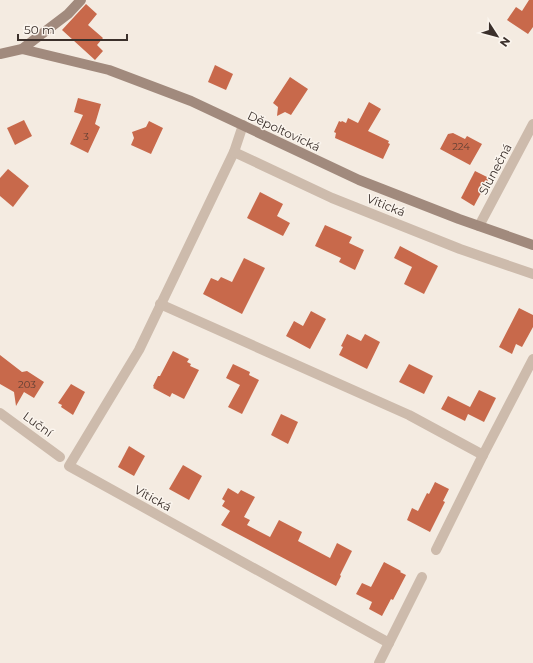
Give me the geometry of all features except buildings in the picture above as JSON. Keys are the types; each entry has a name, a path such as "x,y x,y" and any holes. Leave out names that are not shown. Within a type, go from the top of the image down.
{"street":[{"name":"Děpoltovická","path":"0,54 22,48 68,14 81,0"},
{"name":"Děpoltovická","path":"22,48 109,70 191,101 359,180 459,219 533,245"},
{"name":"Slunečná","path":"479,226 533,124"},
{"name":"Vitická","path":"243,125 234,152 138,350 69,466 389,643"},
{"name":"Vitická","path":"234,152 332,198 460,249 533,274"},
{"path":"160,304 408,415 483,455"},
{"path":"436,550 483,455 533,360"},
{"name":"Luční","path":"0,413 60,457"},
{"path":"379,663 422,577"}]}
